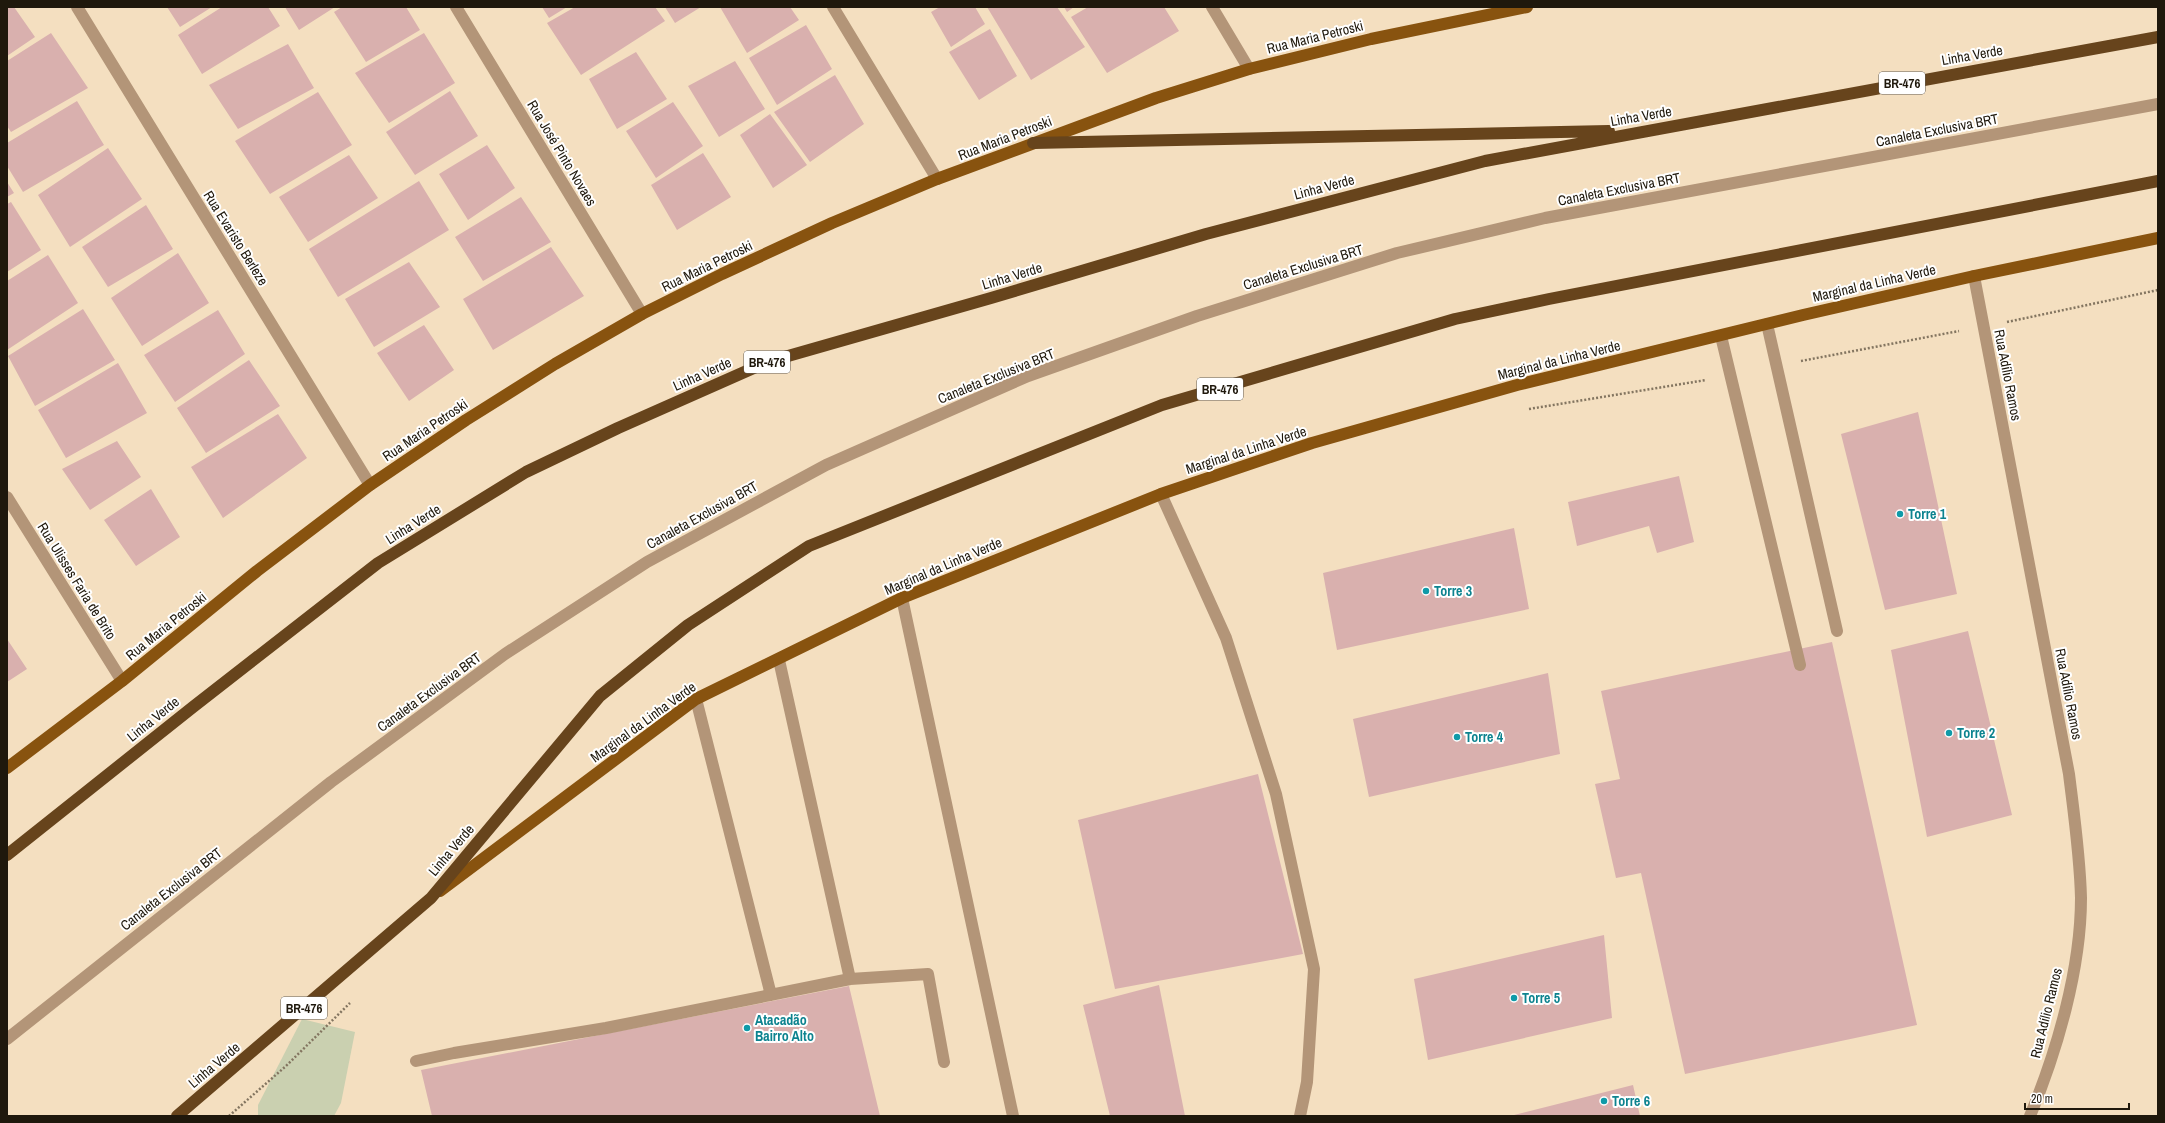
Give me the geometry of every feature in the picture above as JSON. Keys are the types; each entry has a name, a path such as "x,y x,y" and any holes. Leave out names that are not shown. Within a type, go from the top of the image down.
{"highway":[{"name":"Linha Verde","path":"7,855 211,692 378,563 526,472 618,428 767,362 991,298 1206,234 1406,180 1485,161 2158,36"},
{"path":"1034,143 1647,130"},
{"name":"Linha Verde","path":"177,1116 431,898 600,696 688,625 810,546 1162,405 1455,319 1549,299 2158,181"}],"main road":[{"name":"Rua Maria Petroski","path":"7,768 122,681 257,571 370,485 466,420 549,368 642,314 722,274 832,223 937,179 1156,98 1249,69 1371,39 1527,7"},
{"name":"Marginal da Linha Verde","path":"431,898 696,699 779,660 902,598 1161,494 1312,443 1517,385 1767,324 1974,276 2158,238"}],"street":[{"name":"Rua Evaristo Berleze","path":"77,7 370,485"},
{"name":"Rua José Pinto Novaes","path":"456,7 642,314"},
{"path":"833,7 937,179"},
{"path":"1212,7 1249,69"},
{"name":"Canaleta Exclusiva BRT","path":"7,1039 331,782 512,650 647,562 826,465 1006,386 1197,316 1397,253 1545,218 2158,104"},
{"name":"Rua Adílio Ramos","path":"1974,276 2069,774 2078,839 2081,899 2075,956 2065,1008 2030,1116"},
{"path":"1767,324 1837,631"},
{"path":"1721,336 1800,665"},
{"path":"1161,494 1226,638 1276,794 1314,969 1307,1082 1300,1116"},
{"name":"Rua Ulisses Faria de Brito","path":"7,497 122,681"},
{"path":"902,598 1013,1116"},
{"path":"779,660 850,979"},
{"path":"696,699 771,995"},
{"path":"416,1061 454,1053 606,1028 850,979 928,974 944,1062"}],"path":[{"path":"2064,311 2158,290"},
{"path":"1777,366 1928,337"},
{"path":"1527,410 1731,376"},
{"path":"229,1116 286,1066 353,1000"}],"green space":[{"path":"302,1019 355,1032 341,1103 334,1116 258,1116 258,1105"}],"building":[{"path":"7,7 14,7 35,37 7,56"},
{"path":"167,7 212,7 180,27"},
{"path":"222,7 268,7 280,26 202,74 178,35"},
{"path":"285,7 335,7 299,30"},
{"path":"342,7 406,7 420,30 366,62 334,12"},
{"path":"542,7 567,7 549,18"},
{"path":"575,7 655,7 665,21 581,75 547,23"},
{"path":"665,7 701,7 675,23"},
{"path":"720,7 790,7 799,20 747,53"},
{"path":"940,7 975,7 985,24 951,47 931,12"},
{"path":"987,7 1057,7 1085,47 1031,80"},
{"path":"1064,7 1074,7 1067,12"},
{"path":"1088,7 1164,7 1179,31 1107,73 1071,17"},
{"path":"806,25 832,69 777,105 749,58"},
{"path":"990,29 1017,76 979,100 949,52"},
{"path":"51,33 88,88 11,132 7,126 7,61"},
{"path":"424,33 455,83 389,123 355,73"},
{"path":"288,44 314,88 238,129 209,85"},
{"path":"636,52 667,99 617,129 589,79"},
{"path":"735,61 765,109 719,137 688,86"},
{"path":"835,75 864,124 810,162 774,112"},
{"path":"450,91 478,136 415,175 386,132"},
{"path":"318,92 352,145 270,194 235,141"},
{"path":"77,101 104,145 23,192 7,166 7,143"},
{"path":"673,102 703,146 656,178 626,131"},
{"path":"770,114 807,165 773,188 740,135"},
{"path":"487,145 515,188 468,220 439,174"},
{"path":"108,148 142,199 70,247 38,195"},
{"path":"703,153 731,197 677,230 651,185"},
{"path":"349,155 378,198 308,242 279,197"},
{"path":"419,181 449,230 338,297 309,249"},
{"path":"7,182 14,193 7,197"},
{"path":"521,197 551,242 483,281 455,237"},
{"path":"11,202 41,250 7,272 7,204"},
{"path":"146,205 173,249 108,287 82,247"},
{"path":"551,247 584,296 493,350 463,299"},
{"path":"178,253 209,303 142,346 111,298"},
{"path":"48,255 78,303 7,350 7,281"},
{"path":"409,262 440,307 374,347 345,299"},
{"path":"83,309 115,360 35,406 8,356"},
{"path":"218,310 245,354 175,402 144,355"},
{"path":"424,325 454,370 409,401 377,353"},
{"path":"249,360 280,406 206,453 177,408"},
{"path":"118,363 147,413 66,458 38,410"},
{"name":"Torre 1","path":"1918,412 1957,594 1885,610 1841,434"},
{"path":"278,414 307,458 223,518 191,467"},
{"path":"117,441 141,477 90,510 62,469"},
{"path":"1679,476 1694,542 1657,553 1649,526 1577,546 1568,502"},
{"path":"151,489 180,537 136,566 104,520"},
{"name":"Torre 3","path":"1514,528 1529,609 1337,650 1323,573"},
{"name":"Torre 2","path":"1968,631 2012,815 1927,837 1891,650"},
{"path":"7,639 27,669 7,682"},
{"path":"1832,642 1917,1025 1685,1074 1641,873 1616,878 1595,784 1620,779 1601,691"},
{"name":"Torre 4","path":"1548,673 1560,754 1369,797 1353,719"},
{"path":"1258,774 1303,954 1115,989 1078,820"},
{"name":"Torre 5","path":"1604,935 1612,1018 1428,1060 1414,979"},
{"path":"1159,985 1185,1116 1110,1116 1083,1005"},
{"name":"Atacadão Bairro Alto","path":"849,986 880,1116 432,1116 421,1070"},
{"name":"Torre 6","path":"1633,1085 1640,1116 1514,1116 1514,1115"}],"place":[{"name":"Torre 1","path":"1900,514"},
{"name":"Torre 3","path":"1426,591"},
{"name":"Torre 2","path":"1949,733"},
{"name":"Torre 4","path":"1457,737"},
{"name":"Torre 5","path":"1514,998"},
{"name":"Atacadão Bairro Alto","path":"747,1028"},
{"name":"Torre 6","path":"1604,1101"}]}
